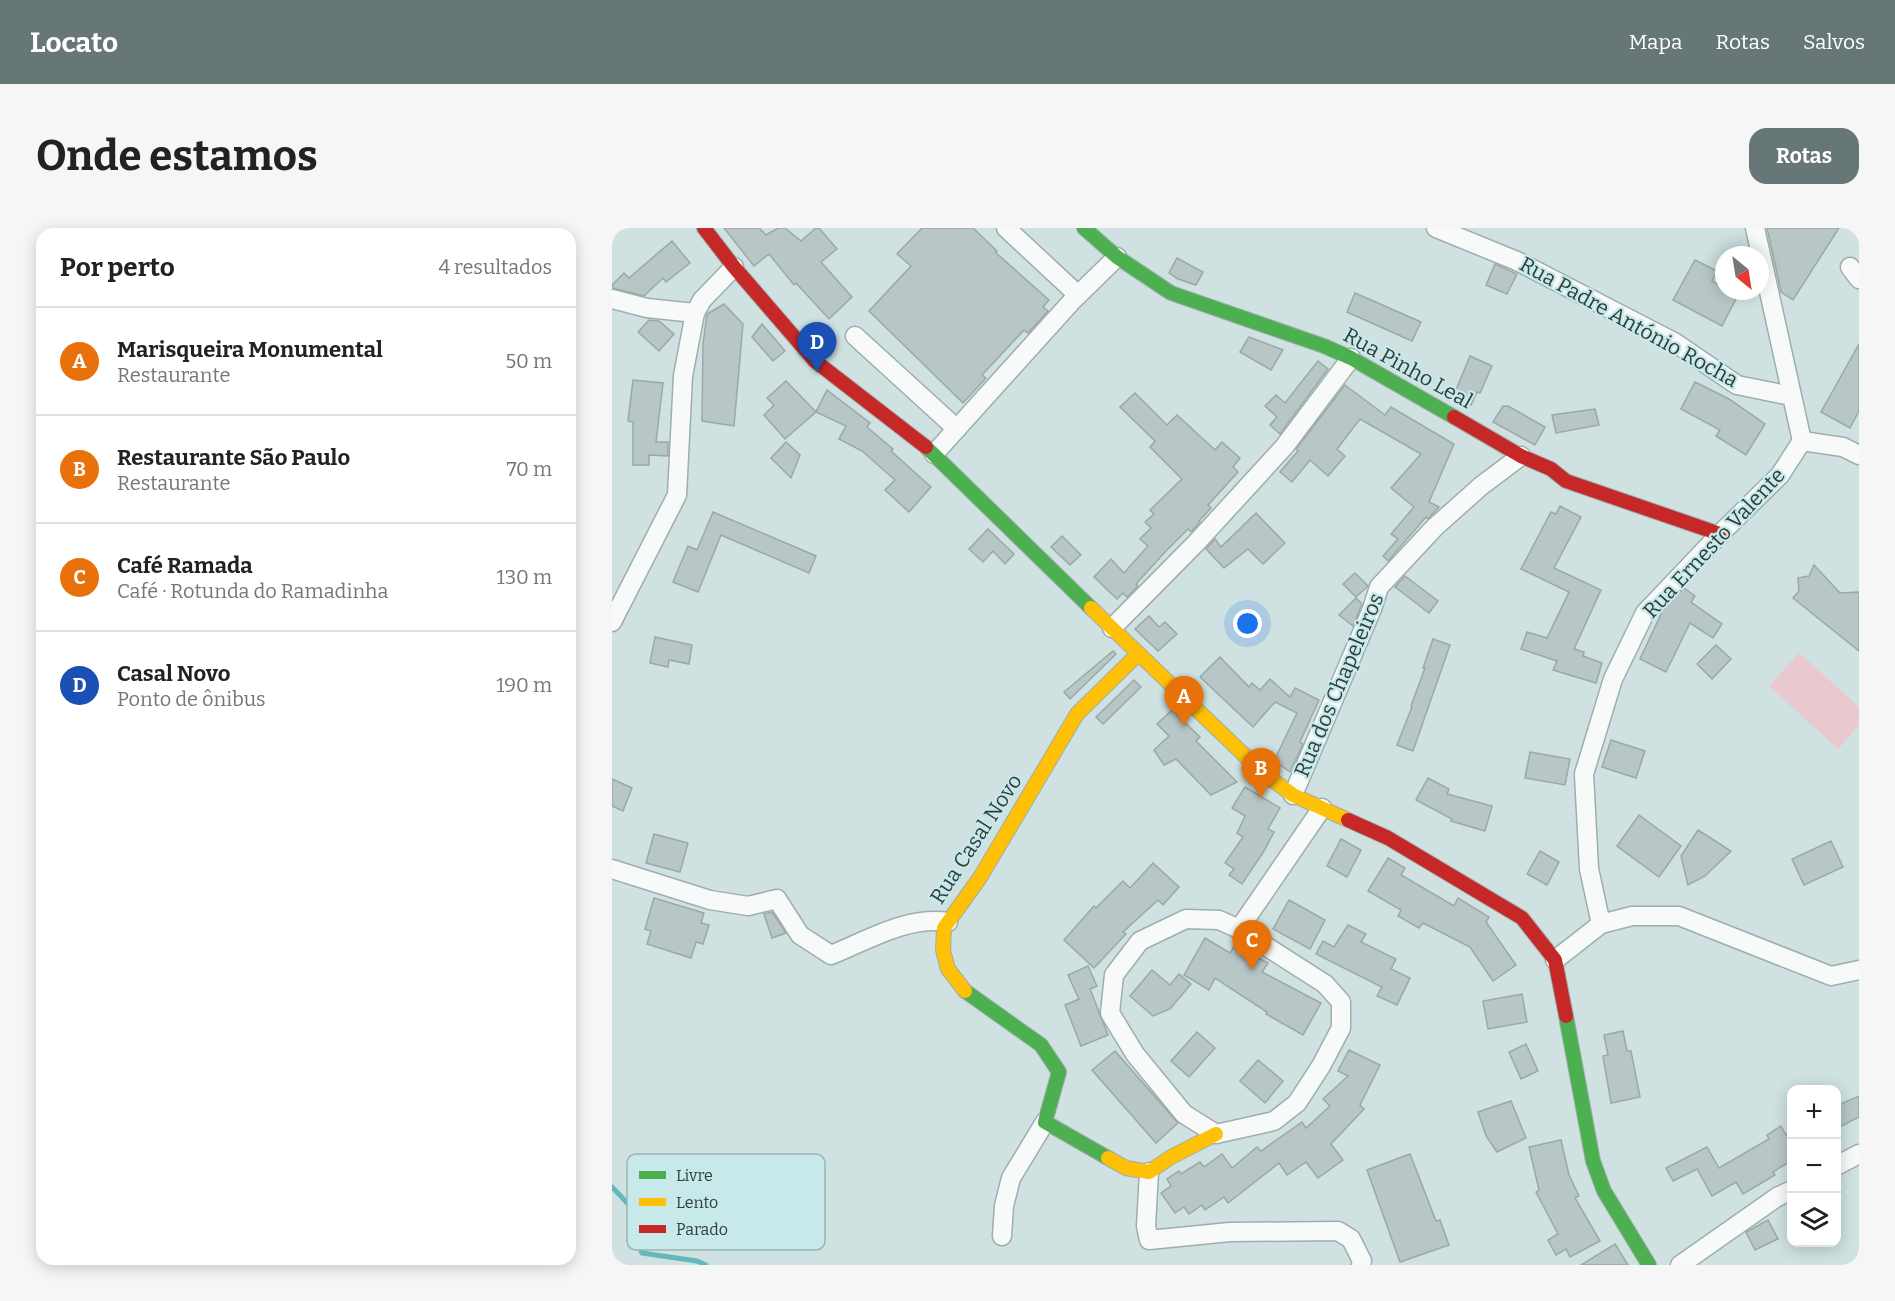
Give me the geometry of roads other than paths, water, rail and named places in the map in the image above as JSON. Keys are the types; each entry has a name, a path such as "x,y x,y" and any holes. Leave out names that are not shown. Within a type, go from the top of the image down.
{"street":[{"path":"1006,228 1078,295"},
{"name":"Rua Pinho Leal","path":"1084,228 1117,257 1171,293 1324,346 1351,358 1521,456 1551,469 1566,481 1720,534"},
{"name":"Rua Padre António Rocha","path":"1436,228 1517,261 1674,342 1737,385 1791,396"},
{"path":"1755,228 1802,441 1843,447 1859,455"},
{"path":"706,229 734,267 815,361 934,454 1263,773 1293,795 1388,838 1521,918 1555,960 1593,1161 1604,1191 1649,1265"},
{"path":"934,454 1078,295 1117,257"},
{"path":"612,622 676,495 682,376 695,313 702,300 734,267"},
{"path":"612,299 647,308 695,313"},
{"path":"855,336 957,429"},
{"path":"1112,628 1197,542 1284,447 1351,358"},
{"name":"Rua Ernesto Valente","path":"1601,924 1589,869 1584,774 1613,679 1645,613 1780,475 1802,441"},
{"name":"Rua dos Chapeleiros","path":"1293,795 1372,609 1379,587 1435,528 1481,486 1521,456"},
{"name":"Rua Casal Novo","path":"1045,1122 1059,1072 1041,1045 966,992 948,969 943,950 944,928 981,876 1077,714 1138,654"},
{"path":"1239,929 1322,808"},
{"path":"612,869 710,900 748,906 777,899 800,935 831,956 916,921 948,922"},
{"path":"1555,960 1601,924 1632,916 1679,916 1831,976 1859,970"},
{"path":"1002,1236 1004,1206 1011,1178 1045,1122 1126,1168 1149,1172 1172,1156 1216,1134 1274,1121 1297,1103 1321,1066 1341,1028 1341,1002 1325,984 1239,929 1219,920 1186,919 1140,941 1114,975 1110,1013 1135,1053 1184,1113 1216,1134"},
{"path":"1841,1163 1859,1154"},
{"path":"1149,1172 1146,1226 1149,1240 1230,1232 1338,1230 1351,1239 1362,1261 1361,1265"},
{"path":"1680,1265 1787,1192"}],"waterway":[{"path":"612,1187 627,1203"},
{"path":"641,1250 642,1253 697,1261 706,1265"}],"place":[{"name":"Casal Novo","path":"817,372"},
{"name":"Marisqueira Monumental","path":"1184,726"},
{"name":"Restaurante São Paulo","path":"1261,798"},
{"name":"Café Ramada","path":"1252,970"}]}
